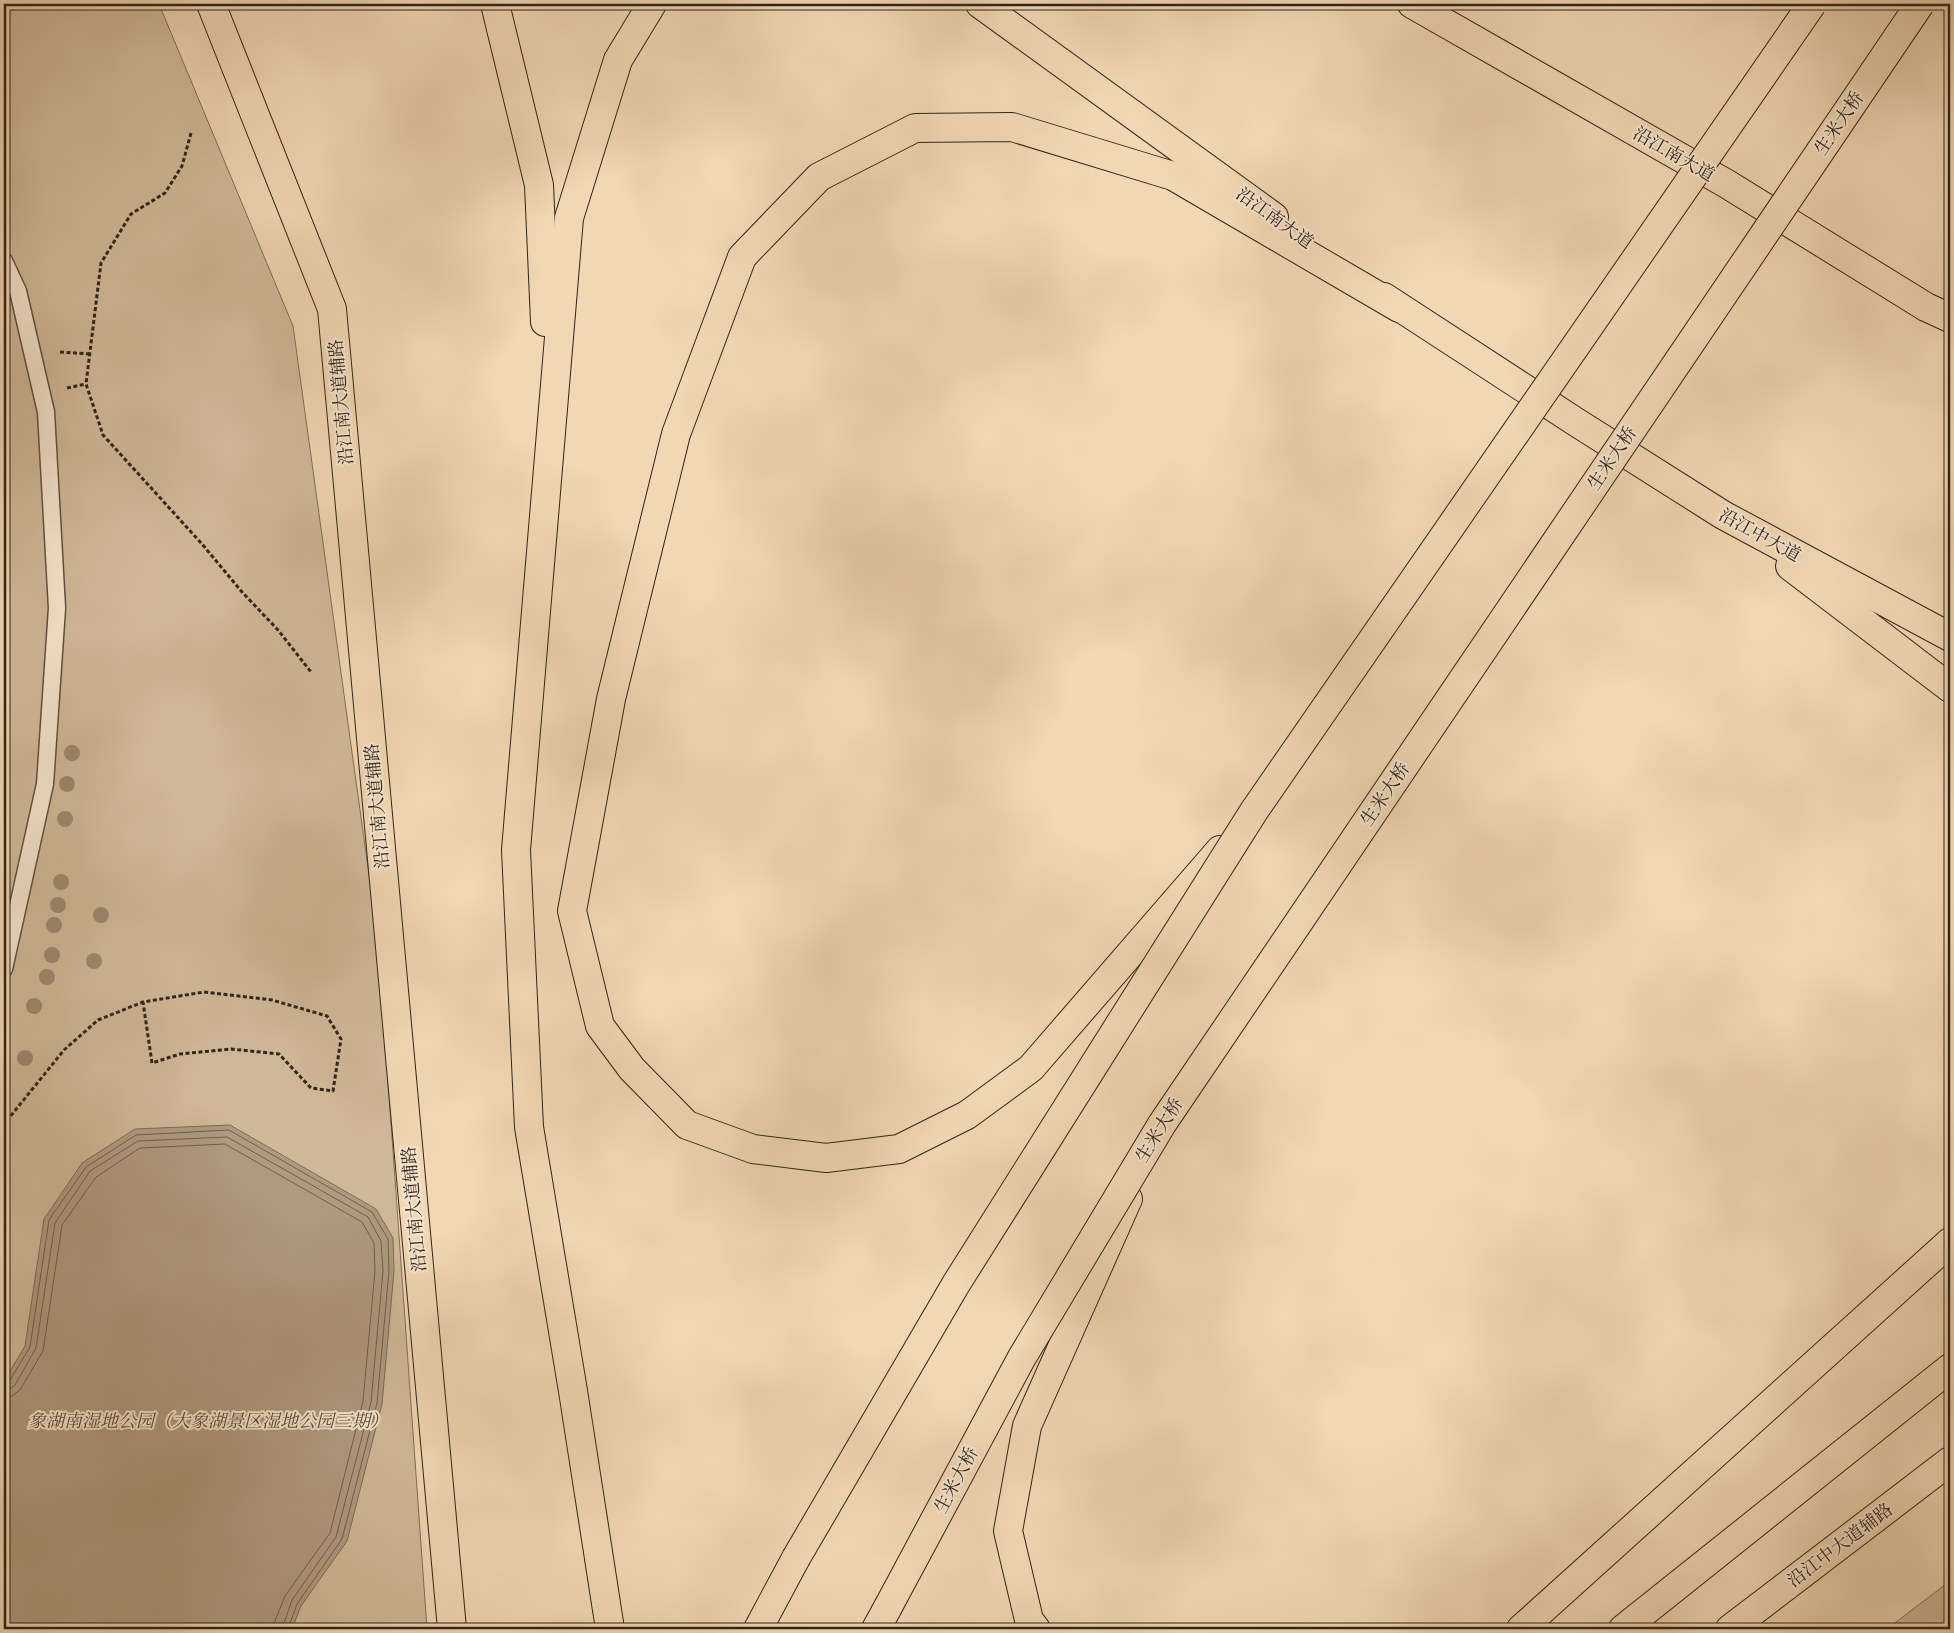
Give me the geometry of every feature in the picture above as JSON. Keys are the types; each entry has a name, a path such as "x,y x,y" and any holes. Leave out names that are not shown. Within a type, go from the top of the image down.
{"main road":[{"name":"沿江南大道辅路","path":"211,4 332,309 452,1629"},
{"path":"495,4 539,184 550,429"},
{"path":"610,1629 528,1117 516,850 569,218 618,60 652,4"},
{"name":"沿江南大道","path":"980,4 1399,308 1576,422"},
{"name":"沿江南大道","path":"1412,4 1727,184 1926,307"},
{"path":"758,1629 796,1558 956,1284 1254,812 1812,4"},
{"name":"生米大桥","path":"882,1618 1021,1360 1162,1124 1920,4"},
{"path":"1254,812 1031,1068 967,1115 899,1149 826,1158 753,1149 687,1125 632,1069 600,1026 572,912 611,700 676,434 742,258 819,177 915,128 1012,127 1173,176 1399,308"},
{"path":"1926,307 1950,318"},
{"path":"1926,307 1950,324"},
{"name":"沿江中大道","path":"1576,422 1723,515 1950,637"},
{"path":"1723,515 1950,688"},
{"path":"1033,1625 1008,1531 1026,1426 1162,1124"},
{"path":"1521,1629 1950,1242"},
{"path":"1623,1629 1947,1372"},
{"name":"沿江中大道辅路","path":"1730,1629 1950,1461"}],"lane":[{"path":"4,261 18,291 46,412 57,608 45,784 4,969"}],"path":[{"path":"191,133 182,166 165,192 131,214 101,263 86,384 103,435 278,630 311,672"},
{"path":"4,1134 9,1118 64,1050 98,1020 143,1002 204,992 272,1000 327,1016 341,1039 333,1091 310,1088 279,1054 231,1049 180,1054 152,1063 143,1002"}],"green space":[{"name":"象湖南湿地公园（大象湖景区湿地公园三期）","path":"4,4 159,4 293,326 378,940 427,1629 4,1629"},
{"path":"1950,1581 1950,1629 1887,1629"}],"water":[{"path":"230,1125 376,1209 393,1238 394,1271 382,1404 347,1541 301,1606 292,1629 4,1629 4,1381 25,1346 44,1219 82,1163 135,1129"}]}
